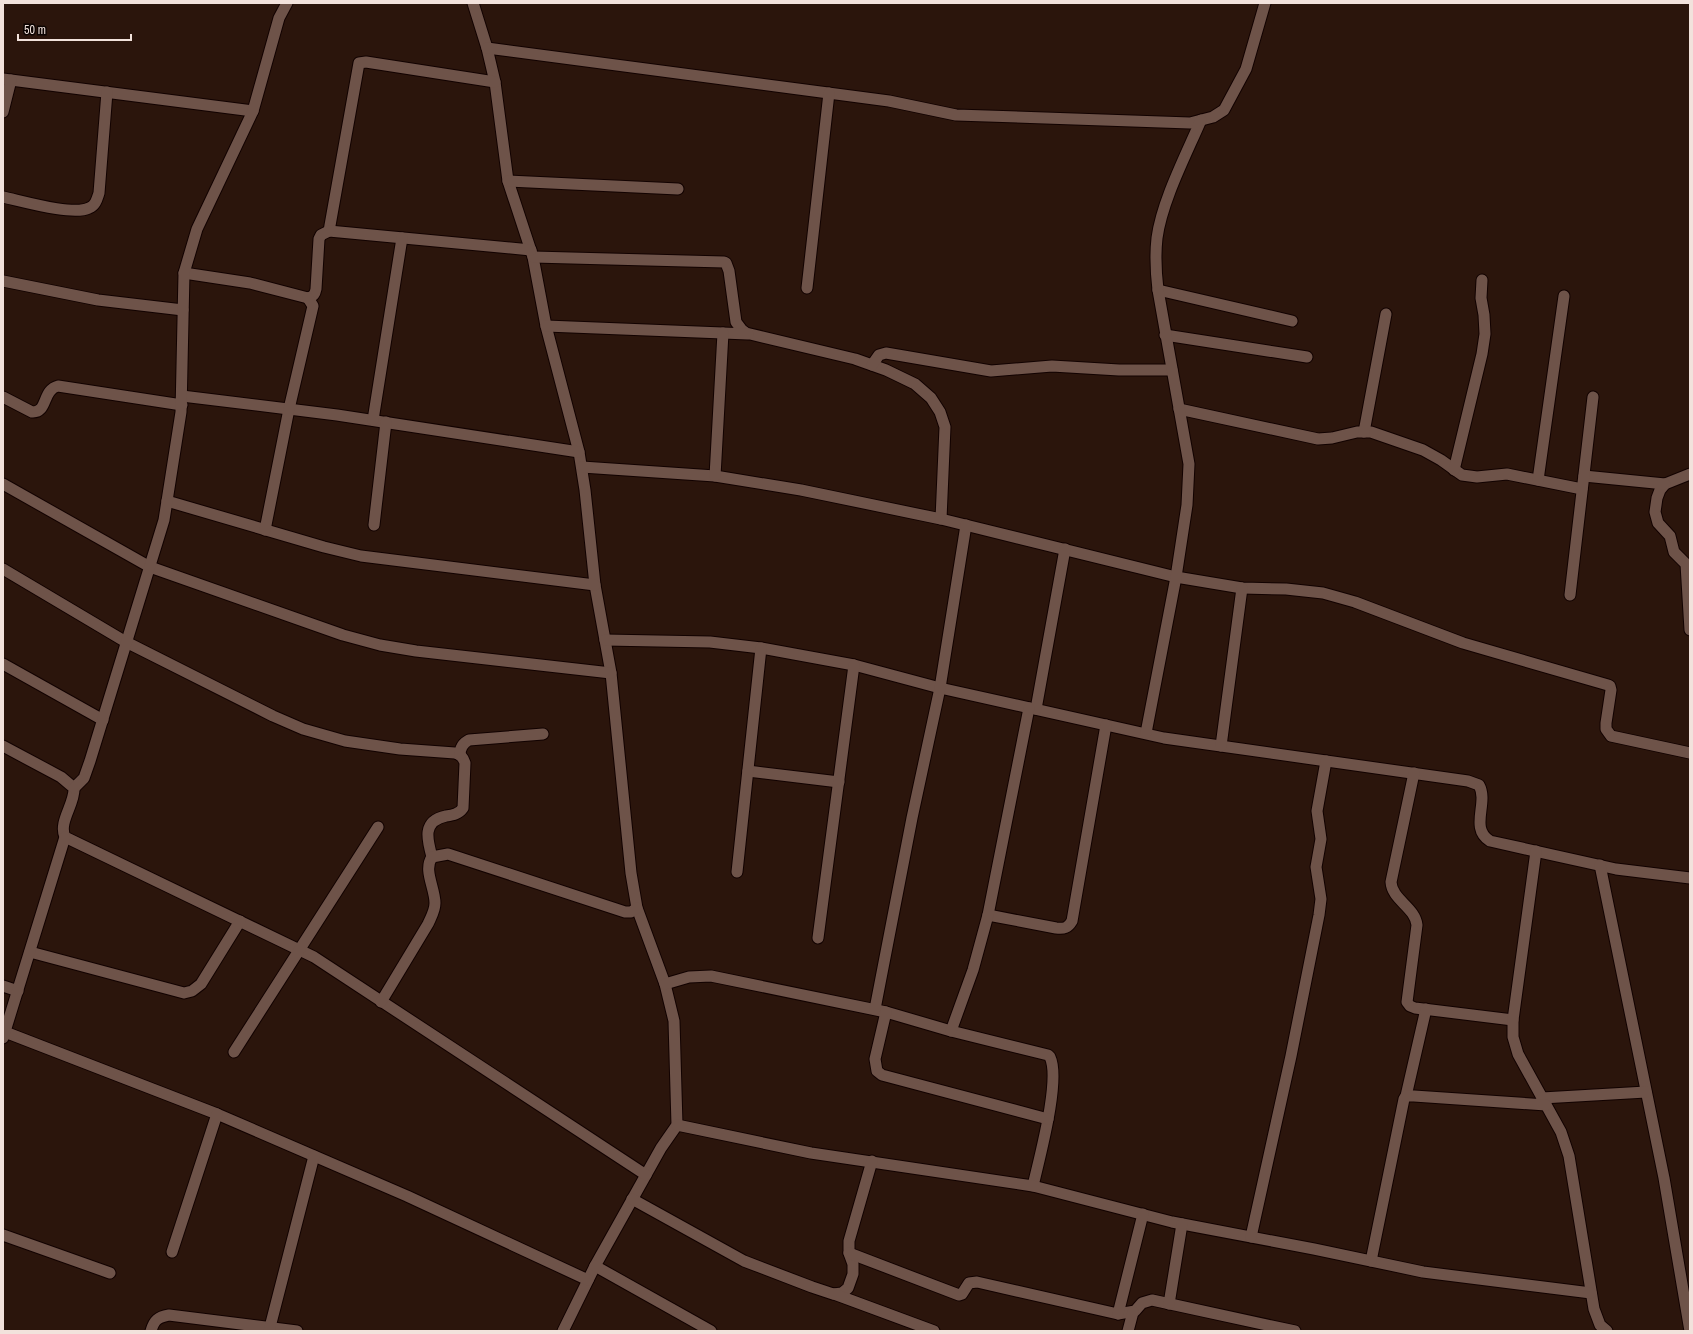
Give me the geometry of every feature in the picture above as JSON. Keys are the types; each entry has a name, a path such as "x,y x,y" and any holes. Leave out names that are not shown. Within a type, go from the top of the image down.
{"street":[{"path":"287,3 279,18 253,111 197,229 184,273 182,401 164,520 90,762 84,778 74,788 74,795 63,827 65,837 4,1035 217,1114 407,1196 588,1280"},
{"path":"473,3 487,48 495,82 508,181 532,254 546,326 582,467 595,585 611,673 631,873 637,908 665,984 674,1021 677,1125 661,1148 632,1199 588,1280 563,1331"},
{"path":"487,48 889,101 956,115 1190,123 1213,117 1224,110 1246,69 1265,3"},
{"path":"329,231 359,63 366,62 495,82"},
{"path":"3,112 7,79 253,111"},
{"path":"3,197 74,211 90,208 96,203 99,193 107,92"},
{"path":"807,288 829,93"},
{"path":"1146,733 1176,577 1187,505 1189,464 1158,290 1156,269 1157,238 1164,208 1201,120"},
{"path":"508,181 678,189"},
{"path":"308,298 315,294 319,239 321,234 329,231 402,238 532,254 724,262 726,263 729,271 736,322 742,330 748,334"},
{"path":"373,420 402,238"},
{"path":"184,273 250,283 308,298 313,306 289,409 265,530"},
{"path":"1454,470 1482,354 1485,334 1481,298 1482,280"},
{"path":"3,281 98,300 183,310"},
{"path":"1158,290 1292,321"},
{"path":"1538,480 1564,296"},
{"path":"1364,432 1386,314"},
{"path":"546,326 748,334 855,359 886,370 915,384 931,398 940,412 945,427 941,519"},
{"path":"715,476 723,333"},
{"path":"1166,335 1307,357"},
{"path":"872,365 879,355 893,353 978,370 991,371 1037,366 1119,370 1172,370"},
{"path":"3,397 32,412 36,412 42,408 49,391 58,386 182,401 289,409 373,420 579,452"},
{"path":"1570,595 1593,397"},
{"path":"1179,409 1318,439 1364,432 1378,434 1423,450 1441,460 1462,475 1469,477 1507,474 1582,489"},
{"path":"374,525 386,422"},
{"path":"582,467 715,476 801,490 941,519 1176,577 1242,588 1286,589 1323,593 1355,602 1463,643 1608,684 1612,690 1606,729 1611,736 1690,753"},
{"path":"1584,476 1665,484 1690,474"},
{"path":"3,484 150,566 343,635 380,645 416,651 611,673"},
{"path":"1665,484 1660,490 1657,498 1655,518 1670,536 1676,556 1684,560 1686,564 1690,630"},
{"path":"167,501 324,547 361,556 595,585"},
{"path":"875,1009 912,818 940,688 966,525"},
{"path":"951,1031 973,970 988,915 1065,549"},
{"path":"3,569 126,642 273,716 303,729 345,741 460,755 464,758 463,808 455,814 439,818 431,824 427,832 432,857"},
{"path":"1221,746 1242,588"},
{"path":"605,640 710,642 761,648 854,665 940,688 1146,733 1221,746 1468,781 1479,785 1482,791 1480,826 1484,837 1490,841 1600,865 1639,872 1690,878"},
{"path":"737,872 761,648"},
{"path":"3,664 103,720"},
{"path":"818,938 854,665"},
{"path":"988,915 1056,928 1070,926 1106,725"},
{"path":"460,755 462,746 469,740 543,734"},
{"path":"3,746 61,777 74,788"},
{"path":"1251,1237 1291,1056 1319,915 1321,899 1316,868 1321,839 1317,811 1326,761"},
{"path":"748,771 839,782"},
{"path":"1414,773 1391,882 1394,892 1412,911 1417,925 1407,1002 1410,1006 1415,1008 1513,1020"},
{"path":"234,1052 378,827"},
{"path":"65,837 314,957 646,1175"},
{"path":"1536,851 1513,1020 1513,1037 1518,1054 1561,1132 1569,1156 1594,1309 1600,1325 1605,1330"},
{"path":"381,1002 433,914 434,895 428,870 428,862 432,857 448,854 626,912 631,912 637,908"},
{"path":"1600,865 1664,1178 1690,1331"},
{"path":"30,952 184,992 197,988 201,984 240,921"},
{"path":"665,984 700,975 711,976 875,1009 1050,1057 1053,1066 1051,1101 1033,1186"},
{"path":"3,986 18,992"},
{"path":"1371,1261 1402,1103 1406,1096 1426,1009"},
{"path":"886,1012 875,1058 877,1071 882,1075 1048,1119"},
{"path":"1406,1096 1544,1102 1646,1092"},
{"path":"172,1252 217,1114"},
{"path":"677,1125 811,1153 1033,1186 1182,1224 1423,1272 1591,1293"},
{"path":"269,1329 314,1156"},
{"path":"833,1294 842,1293 848,1288 853,1274 853,1264 849,1253 849,1241 872,1161"},
{"path":"632,1199 744,1261 934,1331"},
{"path":"1118,1314 1143,1214"},
{"path":"1169,1304 1182,1224"},
{"path":"3,1235 110,1273"},
{"path":"849,1253 959,1294 962,1294 969,1282 977,1282 1118,1314 1133,1312 1146,1301 1152,1300 1295,1331"},
{"path":"596,1266 710,1331"},
{"path":"1128,1331 1133,1312"},
{"path":"151,1331 153,1323 157,1318 169,1315 269,1329 297,1331"}]}
